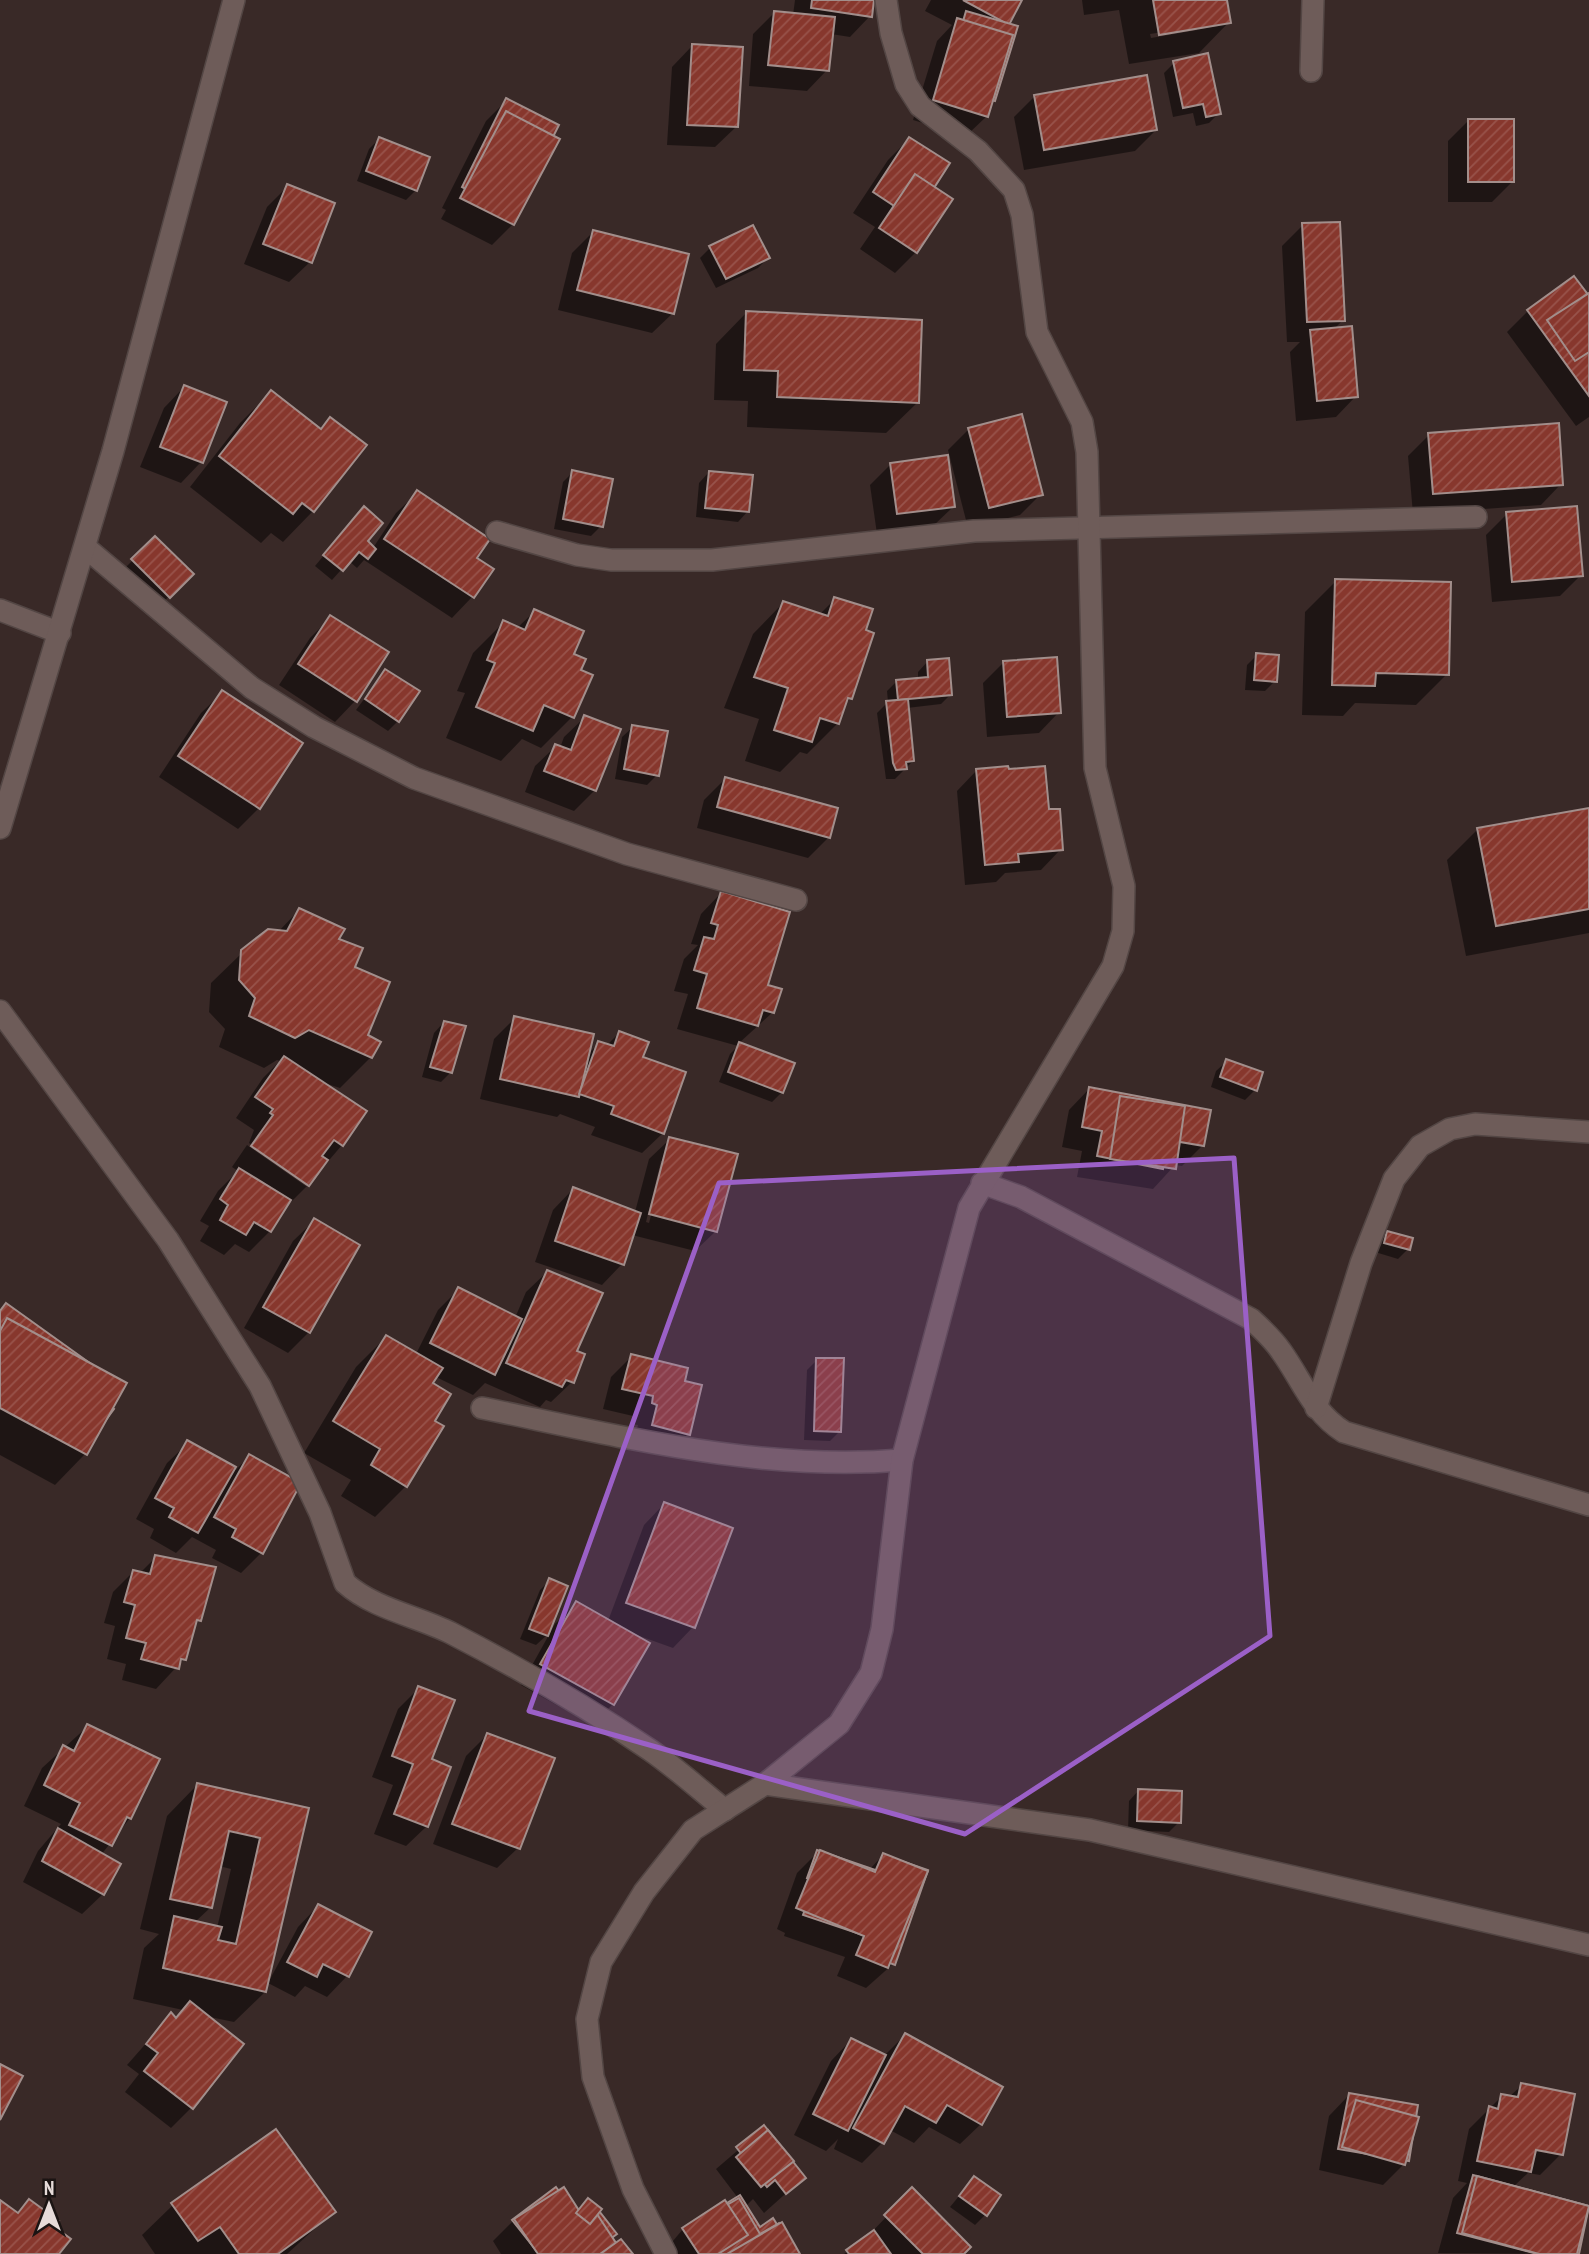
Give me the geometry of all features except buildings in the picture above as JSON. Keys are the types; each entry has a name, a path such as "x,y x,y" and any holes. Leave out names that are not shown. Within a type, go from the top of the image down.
{"street":[{"path":"0,828 85,547 234,0"},
{"path":"666,2254 633,2189 593,2077 587,2019 601,1962 644,1892 693,1830 765,1784 839,1724 871,1673 881,1629 902,1460 969,1208 1113,966 1123,931 1124,886 1096,768 1090,526 1087,452 1082,422 1037,332 1022,215 1014,190 978,151 919,106 906,84 891,33 886,0"},
{"path":"1311,71 1314,0"},
{"path":"497,532 611,561 712,560 917,535 1090,526 1476,517"},
{"path":"85,547 252,688 314,727 414,778 627,854 796,900"},
{"path":"0,610 60,633"},
{"path":"0,1011 169,1240 260,1386 320,1513 345,1583 354,1591 387,1608 449,1632 558,1692 651,1751 725,1810"},
{"path":"1316,1408 1361,1263 1394,1179 1420,1146 1450,1129 1475,1124 1589,1132"},
{"path":"982,1183 1021,1197 1251,1319 1281,1350 1316,1408 1344,1432 1589,1505"},
{"path":"482,1408 664,1446 798,1463 849,1464 902,1460"},
{"path":"765,1784 1090,1830 1589,1945"}],"highlighted area":[{"path":"1234,1158 1270,1636 965,1834 529,1711 719,1183"}]}
